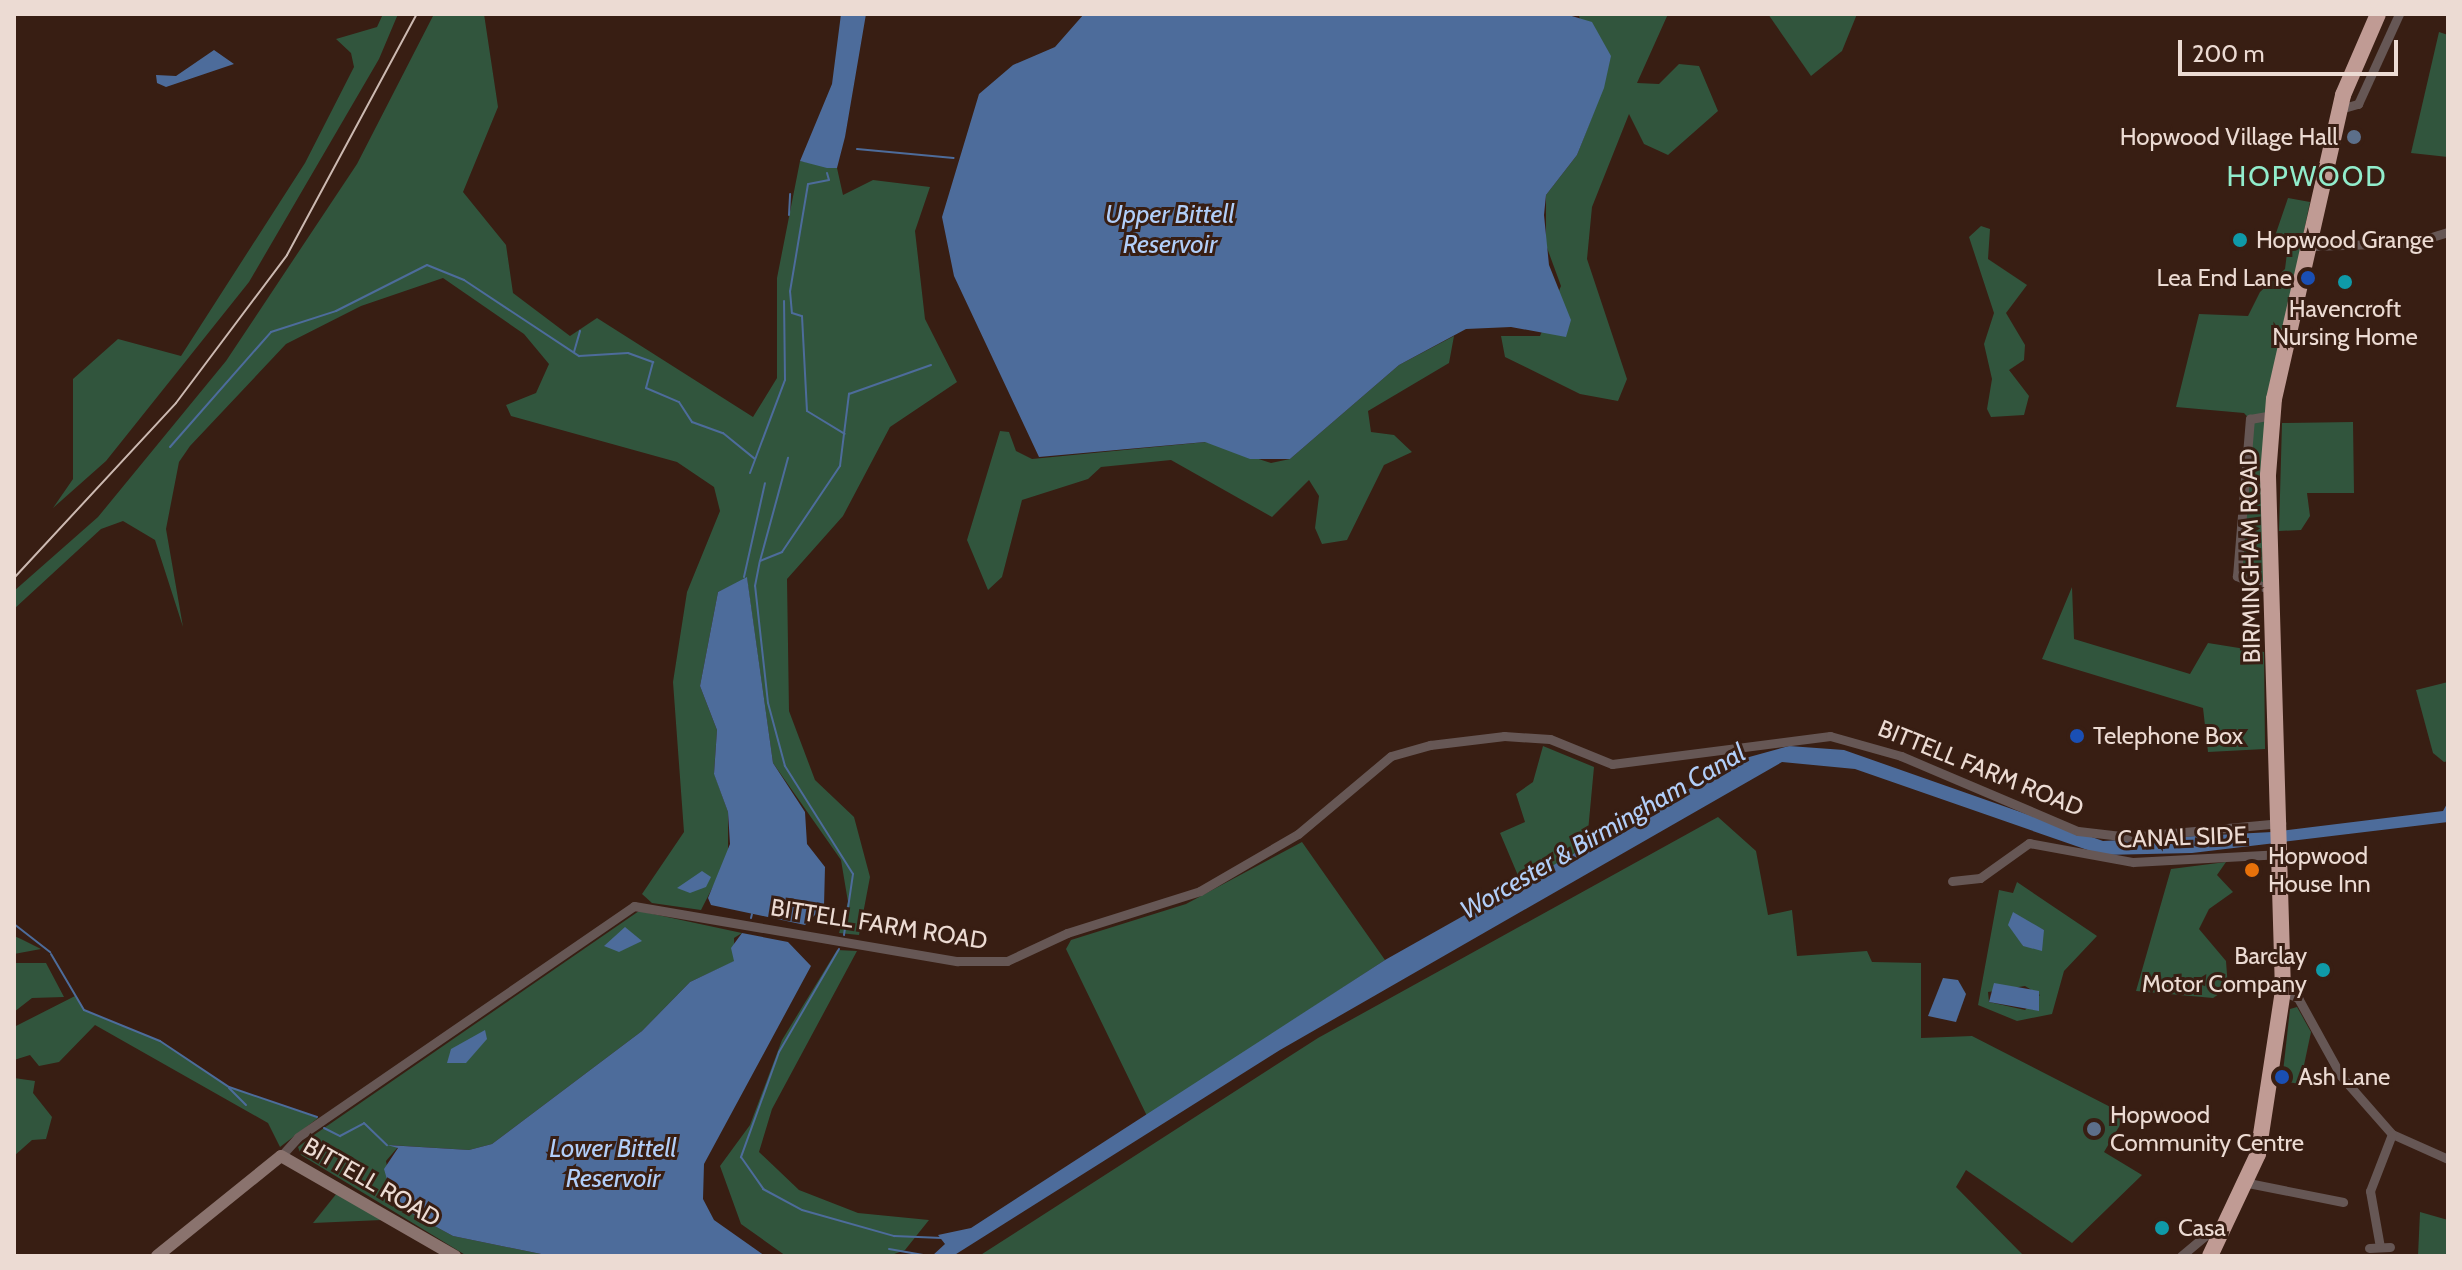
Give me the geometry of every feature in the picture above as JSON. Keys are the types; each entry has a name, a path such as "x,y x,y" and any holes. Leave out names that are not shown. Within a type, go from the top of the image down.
{"highway":[{"name":"BIRMINGHAM ROAD","path":"2227,1228 2248,1183 2266,1119 2283,991 2284,850 2271,590 2273,415 2340,109 2378,14"},
{"path":"2210,1256 2227,1228"},
{"path":"2222,1256 2227,1228"}],"main road":[{"name":"BITTELL ROAD","path":"157,1256 281,1156 455,1256"}],"street":[{"path":"2340,109 2358,104 2399,14"},
{"path":"2310,246 2412,243 2448,232"},
{"path":"2271,590 2237,576 2250,419 2273,415"},
{"name":"BITTELL FARM ROAD","path":"281,1156 627,908 646,905 957,961 1007,961 1067,933 1200,891 1298,834 1391,756 1430,745 1504,736 1550,739 1612,764 1830,736 1901,756 2078,831 2130,837 2283,824"},
{"name":"CANAL SIDE","path":"1952,881 1980,878 2029,843 2133,862 2284,850"},
{"path":"2283,991 2298,998 2341,1076 2392,1134 2448,1159"},
{"path":"2369,1248 2385,1247 2370,1191 2392,1134"},
{"path":"2248,1183 2343,1202"},
{"path":"2181,1256 2208,1233"}],"green space":[{"path":"383,14 398,14 379,59 249,282 106,461 53,508 73,479 73,379 118,339 181,356 305,163 354,67 351,53 336,39 377,27"},
{"path":"434,14 484,14 498,107 463,192 506,245 513,293 570,336 597,318 753,417 777,378 777,278 800,161 837,168 843,195 873,180 930,187 915,231 925,319 957,382 890,427 843,516 787,579 789,711 815,780 854,817 870,877 859,935 839,933 848,902 841,860 773,763 747,578 718,592 700,686 717,730 714,773 728,812 728,857 701,910 652,903 642,894 684,832 673,682 687,592 720,511 714,487 677,462 511,416 506,405 536,393 549,364 524,334 443,278 361,306 286,344 190,446 179,462 166,529 183,627 155,540 123,521 101,529 14,609 14,591 98,517 226,361 357,164"},
{"path":"1565,14 1668,14 1637,83 1659,84 1679,64 1699,66 1718,111 1668,155 1644,144 1629,114 1592,207 1587,259 1627,379 1618,401 1580,394 1505,357 1501,336 1540,336 1561,286 1546,245 1546,195 1577,155 1603,88 1579,16"},
{"path":"1768,14 1857,14 1842,51 1811,76"},
{"path":"2439,32 2448,35 2448,157 2411,153"},
{"path":"2288,198 2310,202 2282,339 2264,586 2241,576 2253,423 2244,413 2176,407 2199,314 2248,316 2260,292 2285,269 2288,245 2275,236"},
{"path":"1981,226 1990,229 1988,259 2027,285 2006,313 2025,345 2024,360 2009,370 2029,396 2024,415 1991,417 1987,409 1992,379 1984,344 1994,313 1969,237"},
{"path":"1454,336 1449,363 1368,411 1371,432 1394,435 1412,452 1384,465 1347,540 1322,544 1315,528 1319,496 1309,480 1272,517 1171,460 1101,467 1088,479 1022,500 1002,577 988,590 967,540 1000,431 1009,432 1016,451 1032,459 1206,442 1271,463 1290,459 1399,365"},
{"path":"2353,422 2354,493 2307,493 2310,516 2301,530 2279,531 2282,423"},
{"path":"2072,587 2074,639 2190,674 2208,643 2264,652 2265,749 2208,752 2203,708 2042,659"},
{"path":"2448,682 2448,761 2444,762 2433,753 2416,690"},
{"path":"1543,746 1594,767 1586,853 1522,885 1500,833 1525,822 1516,794 1533,782"},
{"path":"1718,817 1756,851 1768,915 1792,910 1797,956 1867,951 1872,962 1921,963 1921,1038 1972,1036 2126,1115 2104,1152 2142,1175 2072,1243 1966,1170 1956,1187 2024,1256 979,1256 1318,1038"},
{"path":"1302,842 1385,960 1147,1116 1066,949 1071,940 1186,904"},
{"path":"2226,862 2217,875 2233,892 2209,909 2199,929 2226,961 2228,988 2213,998 2136,991 2171,869"},
{"path":"2017,882 2097,936 2064,971 2052,1014 2017,1021 1978,1005 1999,890 2013,893","holes":["2033,925 2044,930 2023,946 2017,933","2025,986 2040,995 2025,1010 1989,1002 1988,992"]},
{"path":"639,911 742,933 734,938 735,961 690,982 642,1031 492,1144 469,1150 389,1145 398,1147 386,1161 394,1204 453,1236 551,1256 467,1256 301,1155 298,1147 311,1137"},
{"path":"14,936 21,939 41,949 14,954"},
{"path":"837,950 857,951 772,1109 759,1152 799,1190 858,1213 929,1220 905,1250 889,1256 786,1256 741,1224 720,1166 750,1125 782,1040"},
{"path":"14,963 46,963 64,997 32,998 14,1012"},
{"path":"75,996 84,1010 160,1041 229,1087 318,1118 280,1147 268,1123 95,1025 59,1062 39,1066 30,1055 14,1060 14,1027"},
{"path":"2297,1007 2311,1032 2300,1084 2282,1081 2290,1009"},
{"path":"14,1078 35,1081 33,1093 52,1117 46,1139 32,1140 14,1156"},
{"path":"337,1193 382,1220 313,1223"},
{"path":"2420,1212 2448,1220 2448,1256 2418,1256"}],"water":[{"path":"841,14 866,14 845,137 837,168 827,168 800,161 832,84"},
{"name":"Upper Bittell Reservoir","path":"1084,14 1565,14 1592,22 1611,56 1604,88 1577,155 1546,195 1544,215 1549,265 1571,320 1566,337 1511,327 1466,329 1399,365 1290,459 1250,459 1205,442 1039,457 954,276 942,217 979,94 1013,65 1055,47"},
{"path":"214,50 234,64 166,87 157,83 156,75 176,76"},
{"path":"747,577 773,763 805,812 807,844 825,867 824,906 805,925 711,905 708,898 730,844 728,812 714,774 717,730 700,686 718,592"},
{"path":"1789,746 1844,750 2103,841 2272,832 2443,811 2448,802 2448,822 2192,853 2102,855 1855,769 1782,762 1280,1050 953,1256 932,1256 945,1244 938,1235 971,1228 1385,960 1742,759"},
{"path":"702,871 711,877 706,887 690,893 677,888"},
{"path":"2013,912 2044,930 2042,951 2023,946 2008,925"},
{"path":"625,927 642,941 619,952 604,946"},
{"name":"Lower Bittell Reservoir","path":"742,933 788,942 811,966 704,1164 703,1199 714,1220 765,1256 551,1256 453,1236 394,1204 384,1169 398,1148 387,1145 469,1150 492,1144 642,1031 690,982 734,961 731,948"},
{"path":"1943,978 1958,980 1966,994 1956,1022 1928,1016"},
{"path":"1994,983 2039,991 2039,1011 1989,1002"},
{"path":"485,1030 487,1039 466,1063 447,1063 451,1049"}],"waterway":[{"path":"857,149 954,158"},
{"path":"827,173 829,180 808,184 790,291 792,313 802,316 807,411 845,434"},
{"path":"789,215 790,194"},
{"path":"170,447 271,332 336,311 427,265 464,280 579,356 628,353 653,362 646,388 679,402 692,422 723,433 755,459"},
{"path":"750,473 785,380 784,301"},
{"path":"574,352 580,331"},
{"path":"844,935 853,874 785,766 768,703 755,586 760,561 782,552 840,466 849,394 931,365"},
{"path":"760,561 788,458"},
{"path":"744,577 765,483"},
{"path":"751,918 752,914"},
{"path":"14,924 50,952"},
{"path":"839,949 779,1052 741,1157 763,1189 802,1210 894,1236 942,1238"},
{"path":"51,954 84,1010 160,1041 229,1087 317,1117"},
{"path":"229,1088 246,1105"},
{"path":"324,1128 340,1136 364,1123 387,1145"},
{"path":"889,1249 927,1256"}],"railway":[{"path":"14,578 176,403 287,255 417,14"}],"place":[{"name":"Hopwood Village Hall","path":"2354,137"},
{"name":"Hopwood Grange","path":"2240,240"},
{"name":"Lea End Lane","path":"2308,278"},
{"name":"Havencroft Nursing Home","path":"2345,282"},
{"name":"Telephone Box","path":"2077,736"},
{"name":"Hopwood House Inn","path":"2252,870"},
{"name":"Barclay Motor Company","path":"2323,970"},
{"name":"Ash Lane","path":"2282,1077"},
{"name":"Hopwood Community Centre","path":"2094,1129"},
{"name":"Casa","path":"2162,1228"}],"district":[{"name":"HOPWOOD","path":"2307,176"}],"water label":[{"name":"Worcester & Birmingham Canal","path":"1603,832"}]}
